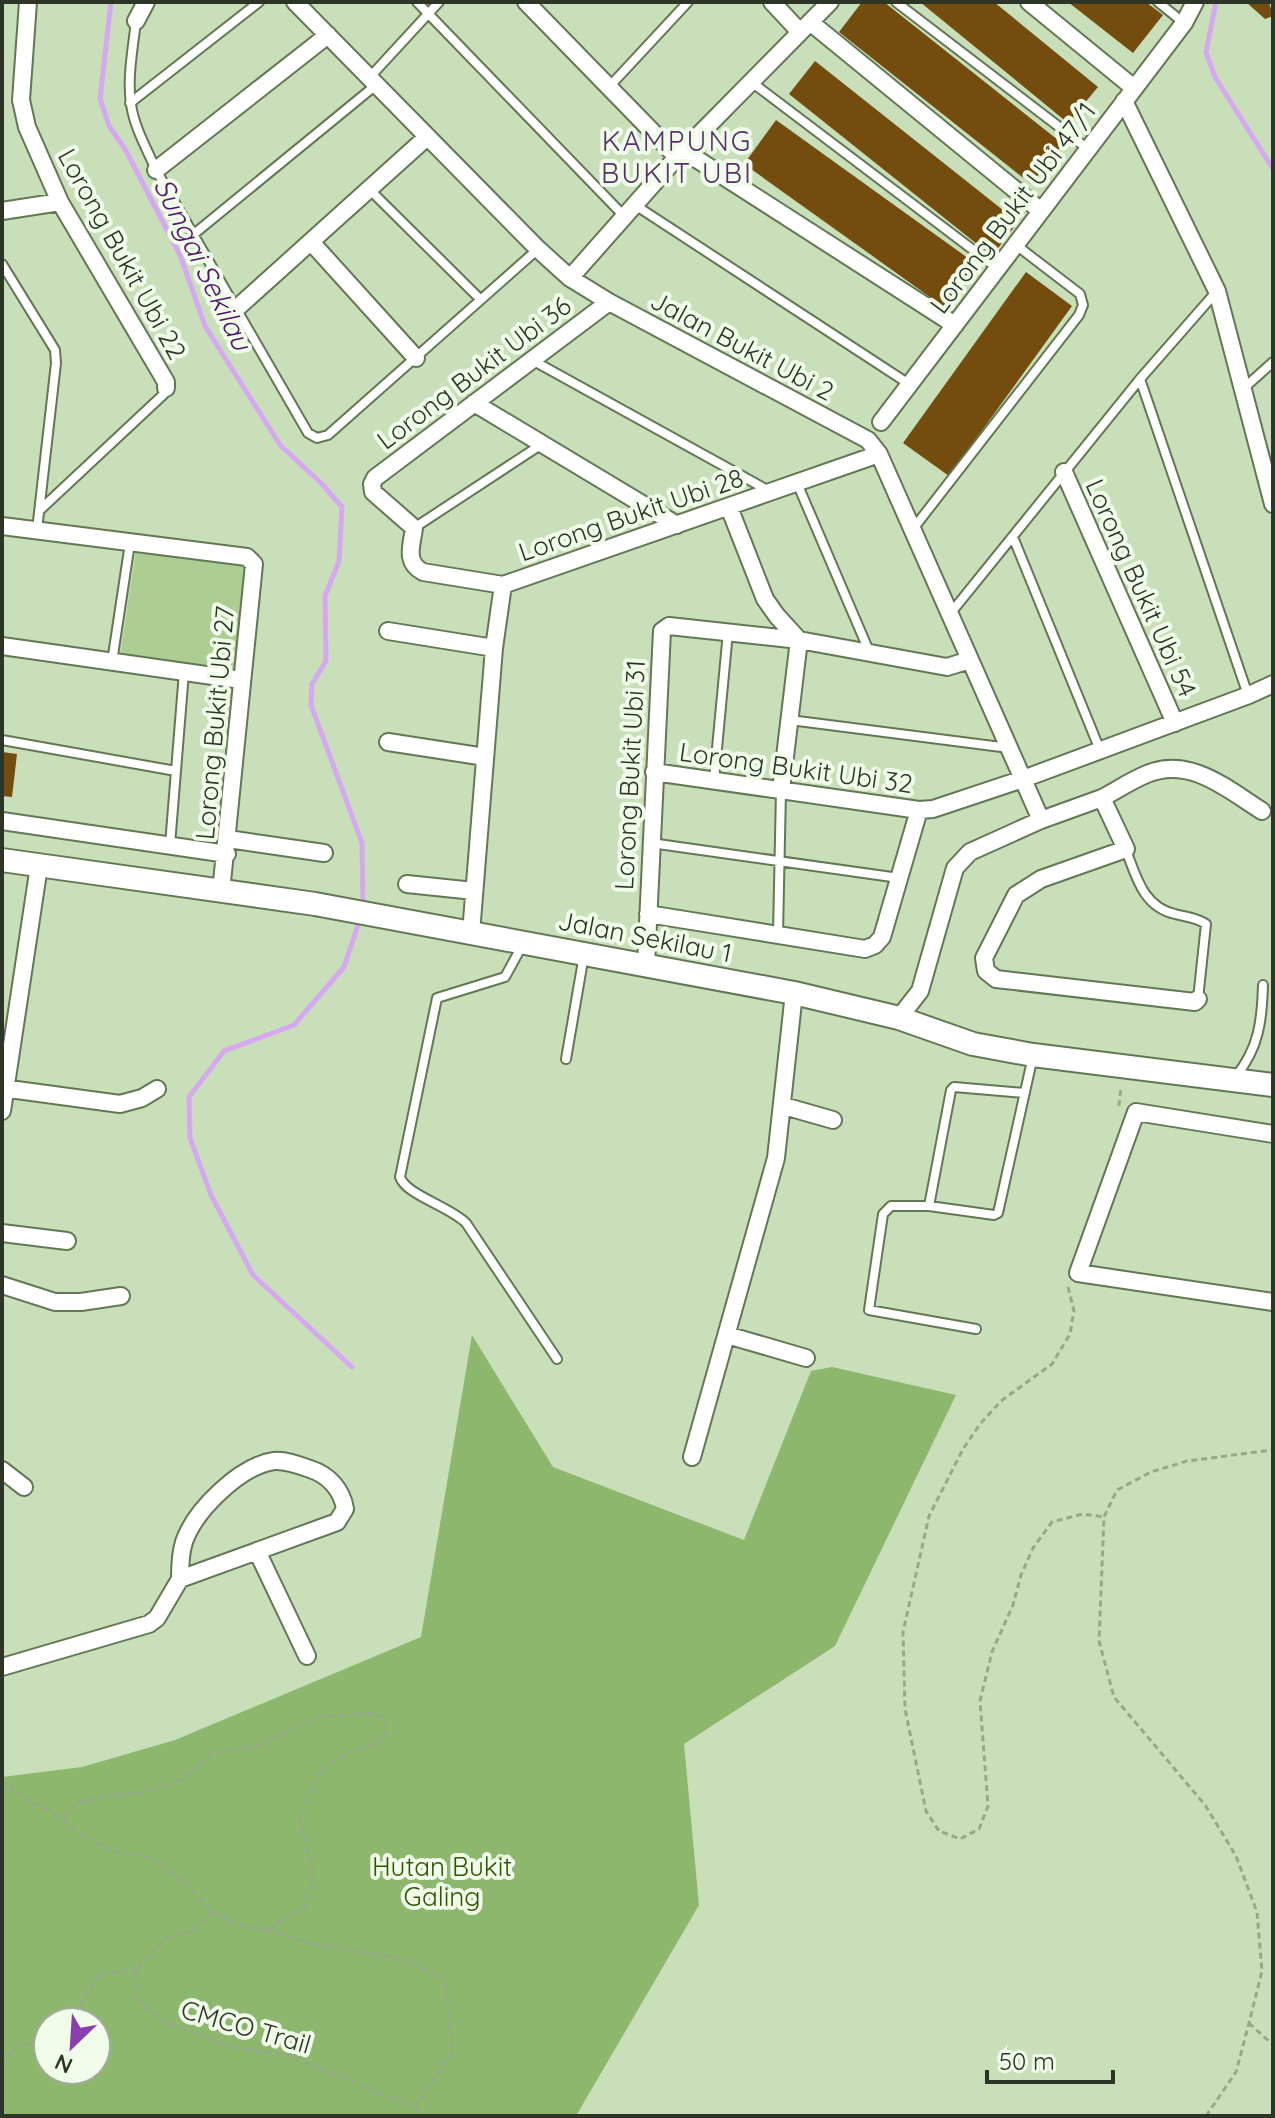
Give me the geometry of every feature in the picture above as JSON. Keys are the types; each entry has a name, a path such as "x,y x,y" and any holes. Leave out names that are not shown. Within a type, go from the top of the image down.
{"street":[{"name":"Lorong Bukit Ubi 22","path":"28,2 21,100 27,127 60,202 166,382 166,388"},
{"path":"136,21 146,2"},
{"name":"Jalan Bukit Ubi 2","path":"295,2 570,278 609,302 868,440 879,454 1041,820"},
{"path":"772,2 1041,211"},
{"path":"570,278 680,154 830,2"},
{"path":"1029,2 1129,94 1217,291 1270,474 1273,504"},
{"name":"Lorong Bukit Ubi 47/1","path":"881,422 1184,23 1195,2"},
{"path":"530,3 609,87 680,154 955,325"},
{"path":"156,170 328,35"},
{"path":"237,308 427,137"},
{"path":"2,211 60,202"},
{"path":"312,243 416,358"},
{"name":"Lorong Bukit Ubi 36","path":"414,528 373,492 375,478 609,302"},
{"path":"474,403 677,525"},
{"name":"Lorong Bukit Ubi 28","path":"471,933 494,648 503,585 879,454"},
{"name":"Lorong Bukit Ubi 54","path":"1064,472 1175,723"},
{"path":"729,507 765,599 799,640 781,790"},
{"path":"2,526 130,543"},
{"path":"414,528 410,554 416,569 503,585"},
{"name":"Lorong Bukit Ubi 27","path":"130,543 251,560 254,564 221,892"},
{"name":"Lorong Bukit Ubi 31","path":"646,965 662,631 669,626 799,640 947,667 970,660"},
{"path":"388,631 494,648"},
{"path":"2,646 241,680"},
{"name":"Lorong Bukit Ubi 32","path":"654,772 919,810 933,809 1100,751 1273,684"},
{"path":"388,742 485,757"},
{"path":"899,1018 920,991 955,868 970,852 1041,820 1102,798 1149,773 1176,767 1200,773 1262,811"},
{"path":"1102,798 1126,849 1041,879 1016,895 984,958 986,971 996,979 1195,1002 1198,999"},
{"name":"Jalan Sekilau 1","path":"648,914 865,949 875,945 882,937 919,810"},
{"path":"2,821 170,846 324,853"},
{"name":"Jalan Sekilau 1","path":"2,860 315,904 646,965 794,993 899,1018 973,1044 1033,1055 1273,1085"},
{"path":"2,1111 39,866"},
{"path":"407,884 474,891"},
{"path":"692,1457 776,1158 794,993"},
{"path":"4,1089 120,1104 142,1098 157,1089"},
{"path":"784,1106 833,1120"},
{"path":"1273,1134 1136,1112 1078,1273 1273,1302"},
{"path":"2,1233 67,1241"},
{"path":"2,1285 55,1302 121,1296"},
{"path":"727,1335 806,1358"},
{"path":"2,1667 149,1624 163,1610 180,1579 182,1549 194,1524 224,1489 254,1467 284,1461 316,1471 338,1489 345,1509 337,1522 180,1579"},
{"path":"2,1470 24,1487"},
{"path":"257,1551 307,1656"}],"lane":[{"path":"130,103 259,2"},
{"path":"417,2 629,210 910,385"},
{"path":"194,234 373,81 439,2"},
{"path":"609,87 688,2"},
{"path":"896,2 1088,149"},
{"path":"1158,2 1184,23"},
{"path":"136,21 130,103 135,124 156,170 308,433 317,438 328,435 538,249"},
{"path":"750,81 998,268"},
{"path":"370,190 480,299"},
{"path":"912,530 1079,315 1083,305 1080,294 1015,245"},
{"path":"2,264 55,350 37,531"},
{"path":"950,615 1140,379 1217,291"},
{"path":"532,360 772,492"},
{"path":"1243,388 1273,362"},
{"path":"1140,379 1249,695"},
{"path":"39,511 164,394 166,388"},
{"path":"414,528 542,444"},
{"path":"797,483 869,652"},
{"path":"1013,537 1100,751"},
{"path":"112,662 130,543"},
{"path":"714,781 728,632"},
{"path":"170,846 184,672"},
{"path":"790,720 1009,748"},
{"path":"2,740 176,771"},
{"path":"777,935 781,790"},
{"path":"651,843 899,878"},
{"path":"1126,849 1143,893 1155,905 1163,911 1206,924 1198,999"},
{"path":"524,943 505,977 437,998 400,1177 408,1189 449,1209 466,1223 557,1359"},
{"path":"566,1059 584,954"},
{"path":"1233,1079 1256,1044 1262,1019 1263,985"},
{"path":"976,1329 869,1310 883,1214 891,1206 929,1206 998,1213 1033,1055"},
{"path":"929,1206 951,1090 954,1087 1025,1093"}],"path":[{"path":"1119,1108 1122,1066"},
{"path":"1067,1277 1074,1311 1070,1334 1052,1364 1001,1401 980,1424 963,1449 929,1516 903,1632 905,1709 926,1811 939,1831 960,1839 979,1829 988,1806 980,1701 992,1652 1033,1548 1052,1522 1083,1514 1104,1517"},
{"path":"1206,2116 1236,2072 1262,1971 1257,1912 1236,1856 1205,1805 1114,1697 1099,1641 1104,1517 1117,1490 1151,1472 1187,1461 1273,1450"},
{"path":"63,1819 77,1803 111,1795 141,1793 181,1780 212,1753 256,1747 317,1717 368,1713 385,1718 385,1737 325,1766 311,1788 300,1822 314,1873 305,1907 267,1930"},
{"path":"2,1780 63,1819 83,1836 114,1851 152,1858 185,1883 214,1913 238,1925 305,1942 406,1960 445,1979 453,2052 415,2107"},
{"path":"79,2006 99,1974 137,1969 163,1940 194,1930 214,1913"},
{"name":"CMCO Trail","path":"137,1969 136,1997 163,2021 232,2047 287,2055 339,2074 415,2107 422,2116"},
{"path":"1249,2023 1273,2045"},
{"path":"2,2065 14,2049 32,2042"}],"green space":[{"path":"138,537 259,553 249,673 120,656"},
{"name":"Hutan Bukit Galing","path":"472,1335 553,1467 744,1540 811,1371 832,1367 956,1395 835,1646 684,1744 699,1905 576,2116 2,2116 2,1777 82,1767 175,1740 421,1637"}],"building":[{"path":"862,2 884,2 1063,144 1031,184 839,32"},
{"path":"920,2 994,2 1098,87 1068,123"},
{"path":"1068,2 1146,2 1163,15 1133,53"},
{"path":"1246,2 1269,2 1273,16 1265,19"},
{"path":"815,61 1018,222 992,256 789,94"},
{"path":"776,120 979,266 948,310 744,164"},
{"path":"1026,272 1072,306 949,476 903,443"},
{"path":"2,752 17,754 12,797 2,796"}],"waterway":[{"name":"Sungai Sekilau","path":"111,2 100,99 109,126 125,149 180,255 205,326 280,445 342,507 339,561 325,596 326,661 312,684 311,705 362,843 363,906"},
{"path":"1216,2 1206,52 1215,77 1273,169"},
{"name":"Sungai Sekilau","path":"352,1367 253,1275 211,1195 190,1138 189,1097 224,1051 294,1025 344,967 360,919"}],"district":[{"name":"KAMPUNG BUKIT UBI","path":"677,157"}]}
